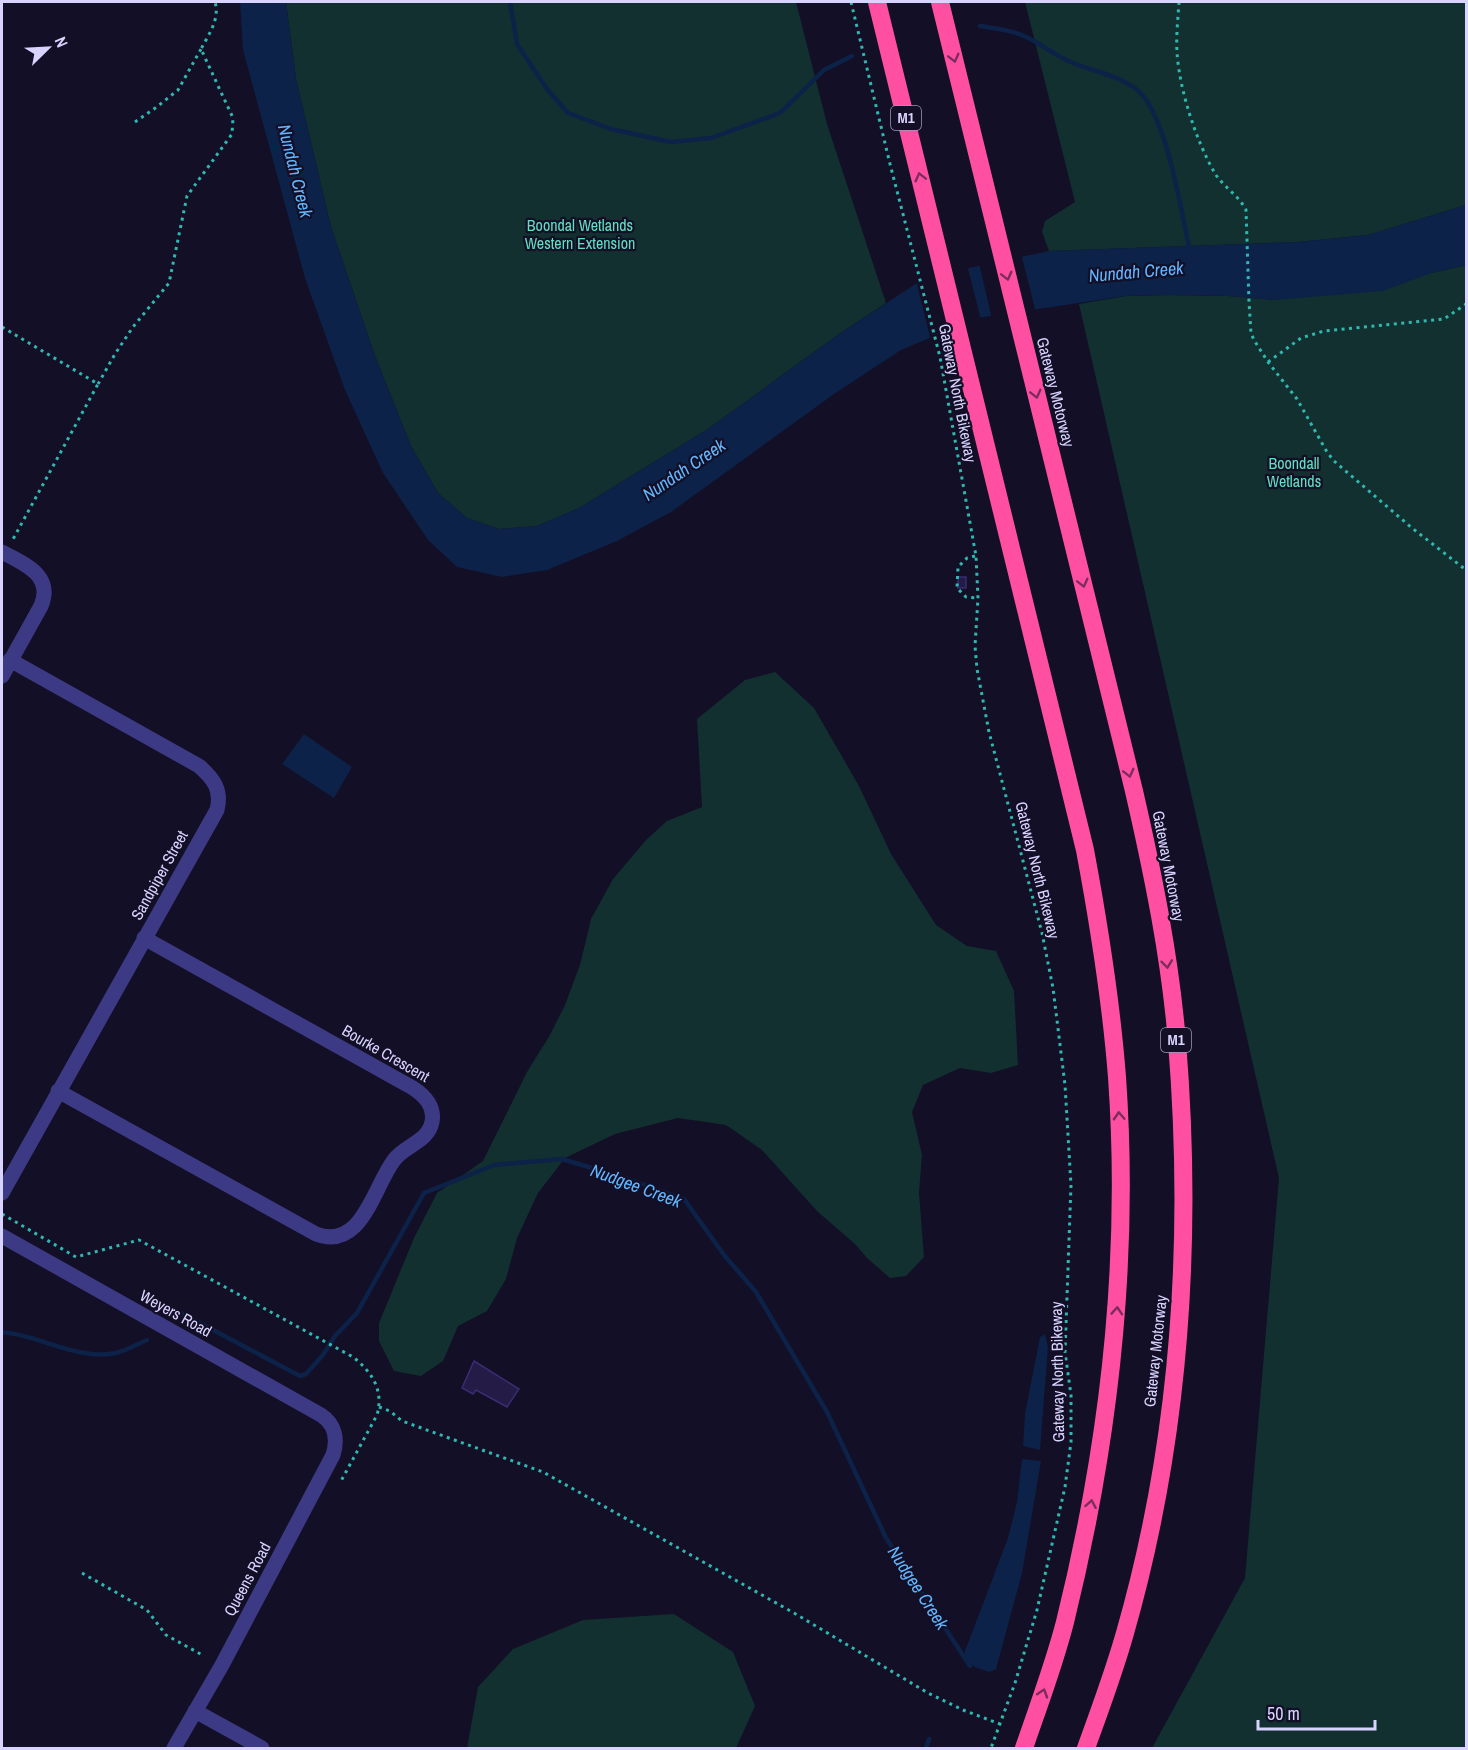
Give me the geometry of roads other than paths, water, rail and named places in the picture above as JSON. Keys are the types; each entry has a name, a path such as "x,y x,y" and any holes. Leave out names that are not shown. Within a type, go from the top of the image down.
{"highway":[{"name":"M1","path":"877,2 1085,850 1108,992 1117,1077 1120,1153 1119,1264 1115,1329 1095,1480 1064,1624 1024,1749"},
{"name":"Gateway Motorway","path":"940,2 1134,791 1154,879 1176,1040 1184,1189 1175,1371 1145,1551 1125,1632 1086,1749"}],"street":[{"path":"2,676 45,596 45,589 37,574 3,553"},
{"name":"Sandpiper Street","path":"2,1193 217,810 220,797 212,776 200,766 10,660"},
{"name":"Bourke Crescent","path":"58,1091 325,1238 342,1236 354,1228 393,1161 402,1151 421,1139 430,1130 433,1117 429,1102 413,1088 144,938"},
{"name":"Weyers Road","path":"2,1236 315,1412 330,1423"},
{"name":"Queens Road","path":"174,1749 333,1455 335,1438 330,1423"},
{"path":"195,1711 262,1749"}],"water":[{"name":"Nundah Creek","path":"240,2 286,2 296,79 331,227 375,356 411,446 438,493 467,518 499,529 537,526 579,508 708,429 839,334 917,283 941,274 1049,251 1298,242 1368,235 1466,205 1466,265 1431,273 1383,291 1274,300 1229,296 1126,296 977,318 901,350 834,394 671,512 617,541 547,570 502,577 457,567 428,540 383,473 345,390 305,278 243,50"},
{"path":"304,734 352,767 334,798 282,764"},
{"path":"1045,1334 1048,1347 1040,1450 1023,1446 1025,1414 1040,1337"},
{"path":"1022,1459 1041,1461 1022,1573 996,1669 989,1672 969,1663 966,1660 965,1651 1008,1538 1017,1502"}],"waterway":[{"path":"510,2 517,44 547,89 568,113 611,129 671,142 711,138 780,113 824,70 852,56"},
{"path":"980,26 1023,36 1066,60 1113,77 1136,89 1147,101 1164,140 1190,251"},
{"name":"Nudgee Creek","path":"166,1305 300,1376 306,1374 323,1355 335,1336 357,1313 424,1193 494,1165 562,1159 684,1199 724,1255 756,1292 827,1412 886,1538 970,1666"},
{"name":"Nudgee Creek","path":"2,1332 73,1351 101,1355 120,1352 147,1340"},
{"name":"Nudgee Creek","path":"926,1748 929,1739"}],"park label":[{"name":"Boondal Wetlands Western Extension","path":"580,234"},
{"name":"Boondall Wetlands","path":"1294,472"}]}
